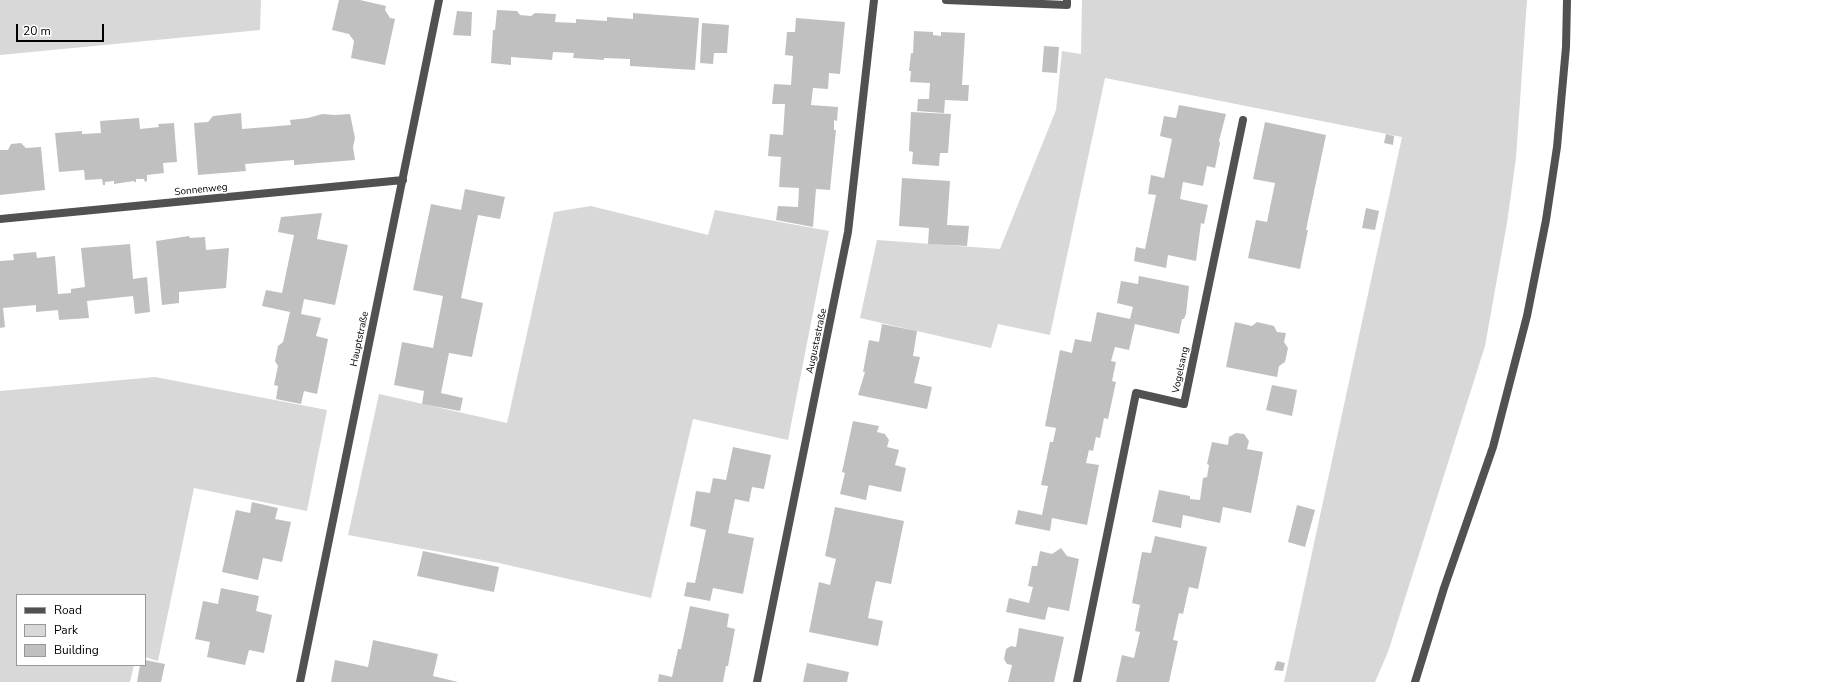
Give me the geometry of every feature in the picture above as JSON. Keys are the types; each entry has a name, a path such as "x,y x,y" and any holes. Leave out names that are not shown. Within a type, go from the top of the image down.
{"street":[{"name":"Hauptstraße","path":"300,682 439,0"},
{"name":"Augustastraße","path":"757,682 848,232 874,0"},
{"path":"946,0 1067,5 1067,0"},
{"path":"1415,682 1444,588 1493,447 1527,316 1546,220 1557,147 1566,47 1567,0"},
{"name":"Vogelsang","path":"1077,682 1136,393 1184,404 1243,120"},
{"name":"Sonnenweg","path":"0,219 403,180"}],"green space":[{"path":"0,0 261,0 260,30 0,55"},
{"path":"1082,0 1527,0 1516,158 1507,223 1485,346 1388,652 1375,682 1284,682 1402,137 1105,78 1050,335 998,324 991,348 860,318 877,240 1000,249 1056,110 1062,51 1081,54"},
{"path":"591,206 708,235 715,210 829,231 788,440 693,419 651,598 499,563 348,535 379,394 507,423 554,212"},
{"path":"155,377 327,410 307,511 194,488 158,661 146,657 146,594 16,594 16,666 134,666 130,682 0,682 0,391"}],"building":[{"path":"339,0 360,0 386,6 385,10 390,18 395,19 385,65 351,58 354,41 349,34 332,30"},
{"path":"497,10 517,11 520,15 531,16 535,13 556,14 555,22 576,23 576,19 607,21 607,17 633,19 633,13 699,18 695,70 630,66 630,59 604,58 604,60 573,58 574,53 553,52 552,60 511,57 511,65 491,63 493,30 495,30"},
{"path":"457,11 472,12 471,36 453,35"},
{"path":"796,18 845,22 840,74 829,73 828,89 813,88 811,105 838,107 837,121 834,120 834,130 836,130 830,190 816,189 813,227 776,220 778,206 798,207 799,188 779,187 781,157 768,156 770,134 783,135 785,104 772,104 774,84 791,85 793,56 785,55 787,32 795,32"},
{"path":"702,23 729,25 727,53 714,53 713,64 700,63"},
{"path":"914,31 933,32 933,35 941,36 941,32 965,33 962,85 969,85 968,101 945,100 944,113 917,111 918,99 929,99 930,83 910,82 911,71 909,71 911,53 913,53"},
{"path":"1044,46 1059,47 1057,73 1042,72"},
{"path":"1179,105 1226,114 1219,141 1220,143 1215,168 1207,166 1203,186 1183,182 1180,199 1208,205 1204,224 1201,223 1196,261 1168,255 1166,268 1134,261 1136,247 1145,249 1156,195 1148,194 1151,175 1164,178 1172,139 1160,136 1164,116 1176,118"},
{"path":"911,112 951,114 948,153 940,153 939,166 912,164 913,152 909,151"},
{"path":"241,113 242,129 291,125 290,120 308,118 322,114 350,114 355,138 353,147 355,160 294,165 294,160 245,164 246,171 198,175 194,123 208,122 213,116"},
{"path":"139,118 140,129 159,127 158,124 174,123 177,162 163,163 164,173 147,175 147,181 145,182 144,179 136,179 136,182 114,184 114,181 105,182 105,185 103,185 102,179 85,180 84,170 59,172 55,133 82,131 82,134 101,133 100,121"},
{"path":"1265,122 1326,135 1306,230 1308,230 1300,269 1248,258 1256,220 1267,222 1275,183 1253,179"},
{"path":"1386,134 1394,136 1393,145 1384,143"},
{"path":"21,143 26,148 41,147 45,190 0,195 0,150 8,150 11,144"},
{"path":"902,178 950,181 947,225 969,226 967,246 928,244 929,228 899,226"},
{"path":"465,189 505,197 500,219 478,215 461,298 483,303 472,357 449,353 441,393 463,398 460,411 422,404 424,391 394,385 402,342 433,348 443,296 413,290 431,204 461,210"},
{"path":"1366,208 1379,211 1375,230 1362,228"},
{"path":"322,213 317,239 348,245 335,305 304,299 301,314 321,318 316,336 328,339 317,394 304,391 301,404 276,399 278,386 274,385 278,366 275,361 278,346 283,342 290,312 262,306 266,290 282,293 294,235 278,232 281,217"},
{"path":"189,236 190,238 205,237 206,250 229,248 226,288 179,292 179,303 162,305 156,241"},
{"path":"130,244 133,279 147,277 150,312 135,314 133,296 87,301 89,318 59,320 58,310 36,312 36,305 3,308 5,327 0,328 0,261 14,260 13,254 36,252 37,258 55,256 58,294 71,293 71,289 85,287 81,248"},
{"path":"1139,276 1189,286 1186,314 1184,319 1182,319 1179,334 1135,324 1129,350 1115,347 1111,361 1116,362 1112,381 1116,382 1108,419 1104,418 1100,438 1096,437 1093,451 1089,450 1086,463 1099,465 1087,525 1052,518 1050,531 1015,524 1018,510 1042,515 1048,486 1041,485 1050,442 1053,442 1056,428 1045,426 1060,350 1072,353 1075,339 1091,342 1097,312 1130,319 1133,307 1117,303 1121,281 1138,284"},
{"path":"1235,322 1252,326 1257,322 1274,326 1277,332 1286,333 1284,342 1288,348 1285,362 1279,366 1277,377 1226,367"},
{"path":"882,324 917,331 913,356 920,357 914,383 932,387 927,409 858,395 865,372 863,372 869,340 879,342"},
{"path":"1272,385 1297,390 1292,416 1266,410"},
{"path":"853,421 879,426 877,432 885,434 889,440 887,447 899,450 895,465 906,468 901,492 869,485 866,500 840,494 845,473 842,472"},
{"path":"1236,433 1244,434 1249,441 1247,449 1263,452 1251,513 1223,507 1220,523 1183,515 1181,528 1152,522 1159,490 1190,496 1190,499 1200,500 1203,478 1207,477 1209,465 1207,464 1212,442 1228,445 1229,437"},
{"path":"733,447 771,455 764,489 752,487 749,502 735,499 728,533 754,538 743,594 713,588 710,601 684,596 687,582 695,583 706,530 690,526 696,491 710,493 713,478 726,480"},
{"path":"252,502 278,508 275,519 291,522 282,562 263,558 258,580 222,572 236,510 250,513"},
{"path":"1297,505 1315,510 1305,547 1288,542"},
{"path":"835,507 904,521 891,584 876,581 873,593 868,618 883,621 878,646 809,632 819,582 830,585 836,559 825,556"},
{"path":"1155,536 1207,547 1198,589 1189,587 1183,614 1179,613 1173,640 1178,641 1169,682 1116,682 1122,655 1134,658 1140,632 1135,631 1140,605 1132,603 1142,552 1151,553"},
{"path":"1061,548 1067,556 1079,559 1069,611 1048,607 1045,620 1006,612 1009,598 1029,603 1033,587 1028,586 1032,566 1037,566 1040,551 1052,554"},
{"path":"423,551 499,567 494,592 417,576"},
{"path":"221,588 259,596 256,611 272,615 264,653 249,650 245,665 207,657 210,642 195,639 203,601 218,604"},
{"path":"690,606 729,614 727,627 735,629 728,666 726,666 723,682 658,682 659,674 672,677 678,649 681,649"},
{"path":"1019,628 1064,637 1054,682 1008,682 1012,665 1007,664 1004,659 1006,649 1011,646 1016,647"},
{"path":"373,640 438,654 433,676 458,682 331,682 335,660 368,667"},
{"path":"146,660 165,664 161,682 137,682 140,666 146,666"},
{"path":"1277,661 1285,663 1283,671 1274,670"},
{"path":"807,663 849,672 847,682 803,682"}]}
